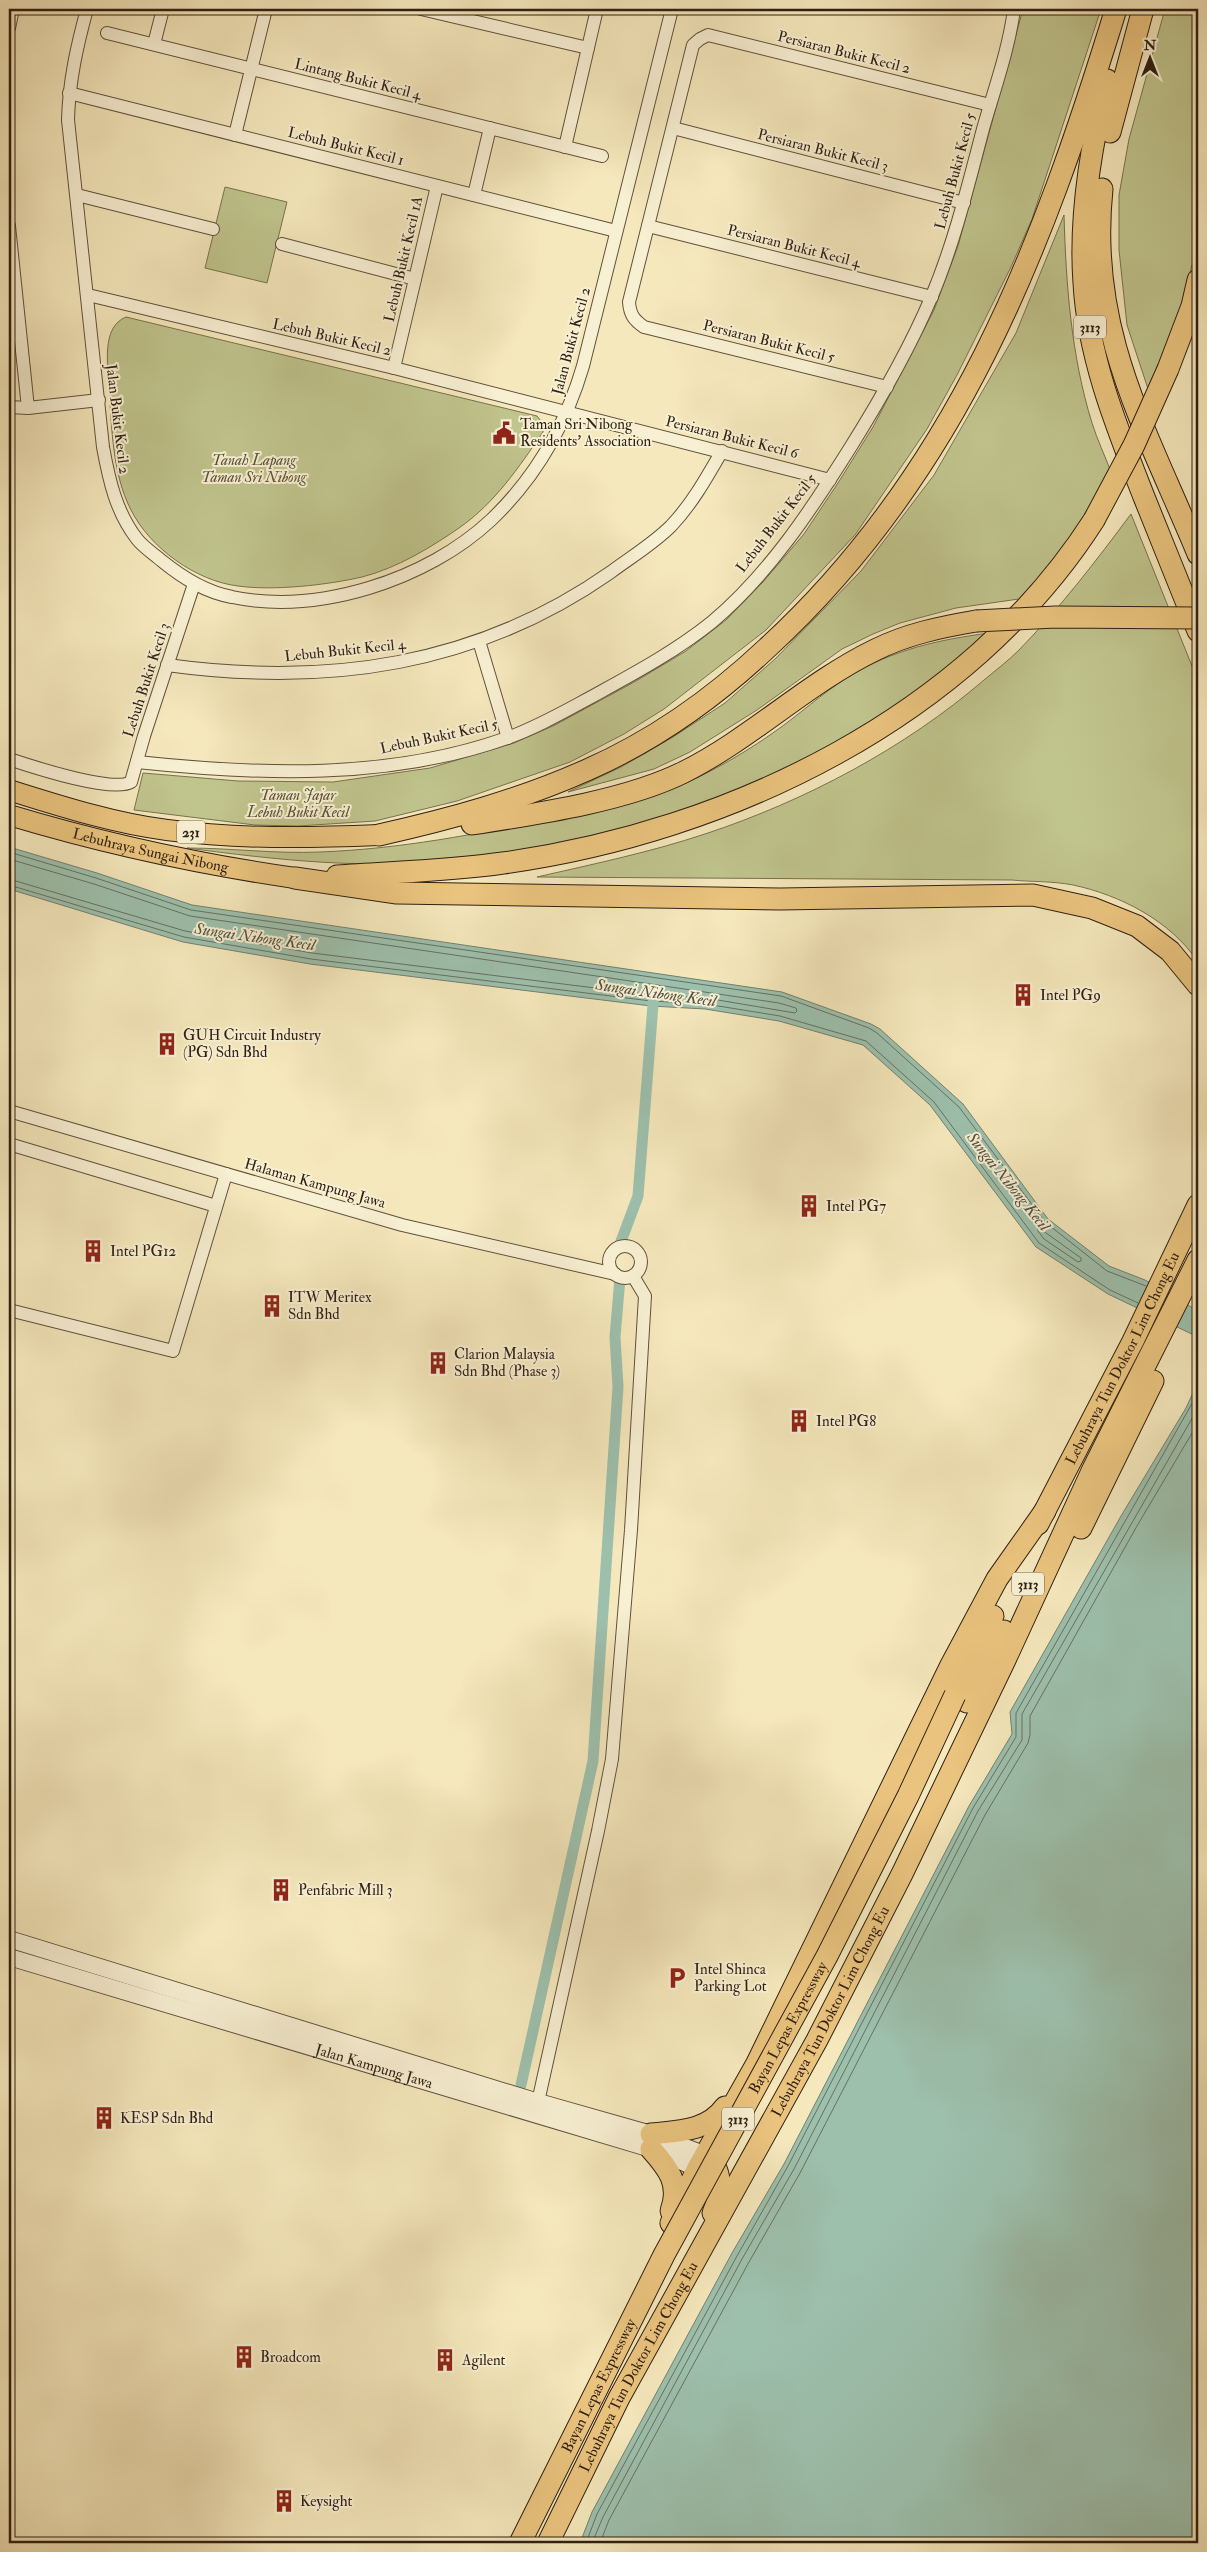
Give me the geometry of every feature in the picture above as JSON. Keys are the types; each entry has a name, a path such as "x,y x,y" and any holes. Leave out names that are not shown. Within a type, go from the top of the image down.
{"highway":[{"path":"379,836 488,808 589,769 628,749 690,710 751,663 786,631 843,571 912,482 934,447 958,408 1007,310 1039,238 1062,177 1116,9"},
{"name":"3113","path":"1125,9 1103,98 1089,178 1082,249 1084,285 1092,338 1102,382 1114,420 1198,630"},
{"name":"3113","path":"1143,9 1110,131 1101,202 1100,272 1116,356 1132,401 1198,554"},
{"path":"295,878 446,870 504,863 562,853 641,833 700,814 790,777 908,710 957,674 1030,602 1077,546 1094,520 1134,445 1168,370 1192,306 1198,280"},
{"path":"379,836 436,830 561,808 663,781 728,748 838,672 874,650 929,630 976,621 1010,618 1198,618"},
{"path":"295,878 397,893 459,895 762,899 1033,895 1092,908 1136,926 1170,951 1198,984"},
{"name":"Lebuhraya Tun Doktor Lim Chong Eu","path":"961,1699 1045,1511 1133,1341 1198,1205"},
{"name":"Lebuhraya Tun Doktor Lim Chong Eu","path":"961,1699 1160,1351 1194,1286 1198,1260"},
{"path":"1006,1660 1026,1638 1160,1351"},
{"name":"Lebuhraya Tun Doktor Lim Chong Eu","path":"548,2543 619,2398 676,2297 681,2279 716,2207 719,2192 727,2183 817,2040 863,1952 1006,1660 1093,1469"},
{"name":"Lebuhraya Tun Doktor Lim Chong Eu","path":"512,2543 660,2244 702,2162 756,2065 955,1658 996,1579 1045,1511"},
{"name":"Bayan Lepas Expressway","path":"520,2543 664,2255 827,1956 908,1796 961,1699"},
{"name":"Bayan Lepas Expressway","path":"533,2543 650,2311 818,2003 961,1699"},
{"path":"660,2244 673,2206 676,2187 670,2171 651,2141 707,2124 721,2114 756,2065"},
{"path":"702,2162 718,2172 727,2183"}],"main road":[{"path":"1168,483 1198,528"},
{"name":"Lebuhraya Sungai Nibong","path":"9,790 126,823 166,830 284,839 379,836"},
{"name":"Lebuhraya Sungai Nibong","path":"9,815 110,842 230,868 295,878"}],"street":[{"path":"9,28 13,9"},
{"name":"Jalan Bukit Kecil 2","path":"87,9 74,59 69,93 70,145 88,295 103,447 110,485 126,522 137,540 194,584 230,597 266,602 303,601 386,583 414,570 446,553 491,520 540,462 567,412 583,366 672,9"},
{"path":"154,44 163,9"},
{"path":"235,135 266,9"},
{"path":"421,9 588,48"},
{"path":"565,147 598,9"},
{"name":"Lebuh Bukit Kecil 5","path":"137,762 256,773 318,772 401,763 470,749 508,738 555,717 640,670 686,641 712,621 741,594 773,558 830,480 886,387 932,297 964,202 1014,9"},
{"name":"Lintang Bukit Kecil 4","path":"107,33 602,156"},
{"name":"Persiaran Bukit Kecil 2","path":"673,128 693,45 708,35 990,104"},
{"name":"Lebuh Bukit Kecil 1","path":"69,93 616,231"},
{"path":"474,196 490,128"},
{"path":"648,226 673,128"},
{"name":"Persiaran Bukit Kecil 3","path":"673,128 964,202"},
{"name":"Lebuh Bukit Kecil 1A","path":"394,368 437,186"},
{"path":"77,195 213,230"},
{"path":"9,226 28,408"},
{"name":"Persiaran Bukit Kecil 4","path":"648,226 932,297"},
{"name":"Persiaran Bukit Kecil 5","path":"648,226 629,302 630,312 635,320 644,327 886,387"},
{"path":"282,244 415,280"},
{"name":"Lebuh Bukit Kecil 2","path":"88,295 394,368 567,412"},
{"path":"9,407 28,408 99,400"},
{"name":"Persiaran Bukit Kecil 6","path":"567,412 830,480"},
{"name":"Lebuh Bukit Kecil 4","path":"167,665 250,672 325,671 417,659 479,642 510,629 580,593 648,546 671,526 688,506 722,451"},
{"name":"Lebuh Bukit Kecil 3","path":"9,759 104,784 128,784 134,776 167,665 194,584"},
{"path":"479,642 508,738"},
{"name":"Halaman Kampung Jawa","path":"9,1111 402,1225 615,1274"},
{"path":"9,1144 216,1206"},
{"path":"9,1310 173,1351 226,1174"},
{"path":"626,1246 634,1249 640,1257 640,1267 633,1276 627,1278 615,1274 610,1268 609,1257 618,1247 626,1246"},
{"path":"538,2102 612,1759 631,1530 645,1308 645,1296 633,1276"},
{"name":"Jalan Kampung Jawa","path":"9,1939 538,2102 651,2141 702,2162"},
{"name":"Jalan Kampung Jawa","path":"9,1957 651,2141"}],"green space":[{"name":"Taman Jajar Lebuh Bukit Kecil","path":"1023,9 1101,9 1032,219 1011,267 957,375 927,429 855,535 766,630 664,709 624,734 570,762 457,801 375,821 298,826 255,825 134,810 143,773 238,781 333,782 430,768 514,743 555,725 636,681 686,651 726,620 763,582 804,534 873,427 934,310 958,246"},
{"path":"1165,9 1196,9 1198,218 1194,257 1173,341 1152,401 1127,325 1119,250 1119,195 1129,139"},
{"path":"225,187 287,202 267,283 205,268"},
{"path":"1064,215 1068,293 1074,345 1092,423 1111,472 1075,538 1019,599 956,608 900,623 873,634 842,649 757,710 690,752 654,769 568,792 621,767 673,737 725,703 775,659 861,571 934,475 1016,333"},
{"name":"Tanah Lapang Taman Sri Nibong","path":"126,317 537,416 544,425 543,432 495,496 472,518 425,550 400,563 362,577 317,585 268,588 222,583 191,570 162,549 139,524 125,496 116,466 107,358 109,338 113,329 118,322"},
{"path":"1131,514 1198,681 1198,962 1174,934 1143,912 1109,895 1091,889 1050,882 1012,880 537,877 664,846 742,821 816,789 887,750 953,705 1019,650 1091,567"},
{"path":"997,632 906,701 848,737 805,760 759,781 710,800 609,832 508,853 426,863 358,864 289,860 187,848 303,852 380,848 467,835 629,803 672,789 701,776 744,752 784,725 819,697 873,663 925,645"}],"water":[{"name":"Sungai Nibong Kecil","path":"9,847 97,873 192,905 782,992 871,1024 880,1029 963,1104 1048,1219 1109,1266 1145,1280 1198,1311 1198,1337 1108,1294 1036,1247 930,1105 863,1045 779,1021 705,1009 651,1006 310,964 183,942 9,889"},
{"path":"1198,1382 1198,2543 580,2543 592,2512 732,2253 784,2164 969,1806 1012,1734 1010,1712 1121,1516 1186,1408"}],"waterway":[{"name":"Sungai Nibong Kecil","path":"620,1244 638,1196 654,992"},
{"path":"521,2085 593,1761 618,1387 615,1337 620,1278"}],"place":[{"name":"Taman Sri Nibong Residents' Association","path":"504,433"},
{"name":"Intel PG9","path":"1023,995"},
{"name":"GUH Circuit Industry (PG) Sdn Bhd","path":"167,1044"},
{"name":"Intel PG7","path":"809,1206"},
{"name":"Intel PG12","path":"93,1251"},
{"name":"ITW Meritex Sdn Bhd","path":"272,1306"},
{"name":"Clarion Malaysia Sdn Bhd (Phase 3)","path":"438,1363"},
{"name":"Intel PG8","path":"799,1421"},
{"name":"Penfabric Mill 3","path":"281,1890"},
{"name":"Intel Shinca Parking Lot","path":"677,1978"},
{"name":"KESP Sdn Bhd","path":"104,2118"},
{"name":"Broadcom","path":"244,2357"},
{"name":"Agilent","path":"445,2360"},
{"name":"Keysight","path":"284,2501"}]}
